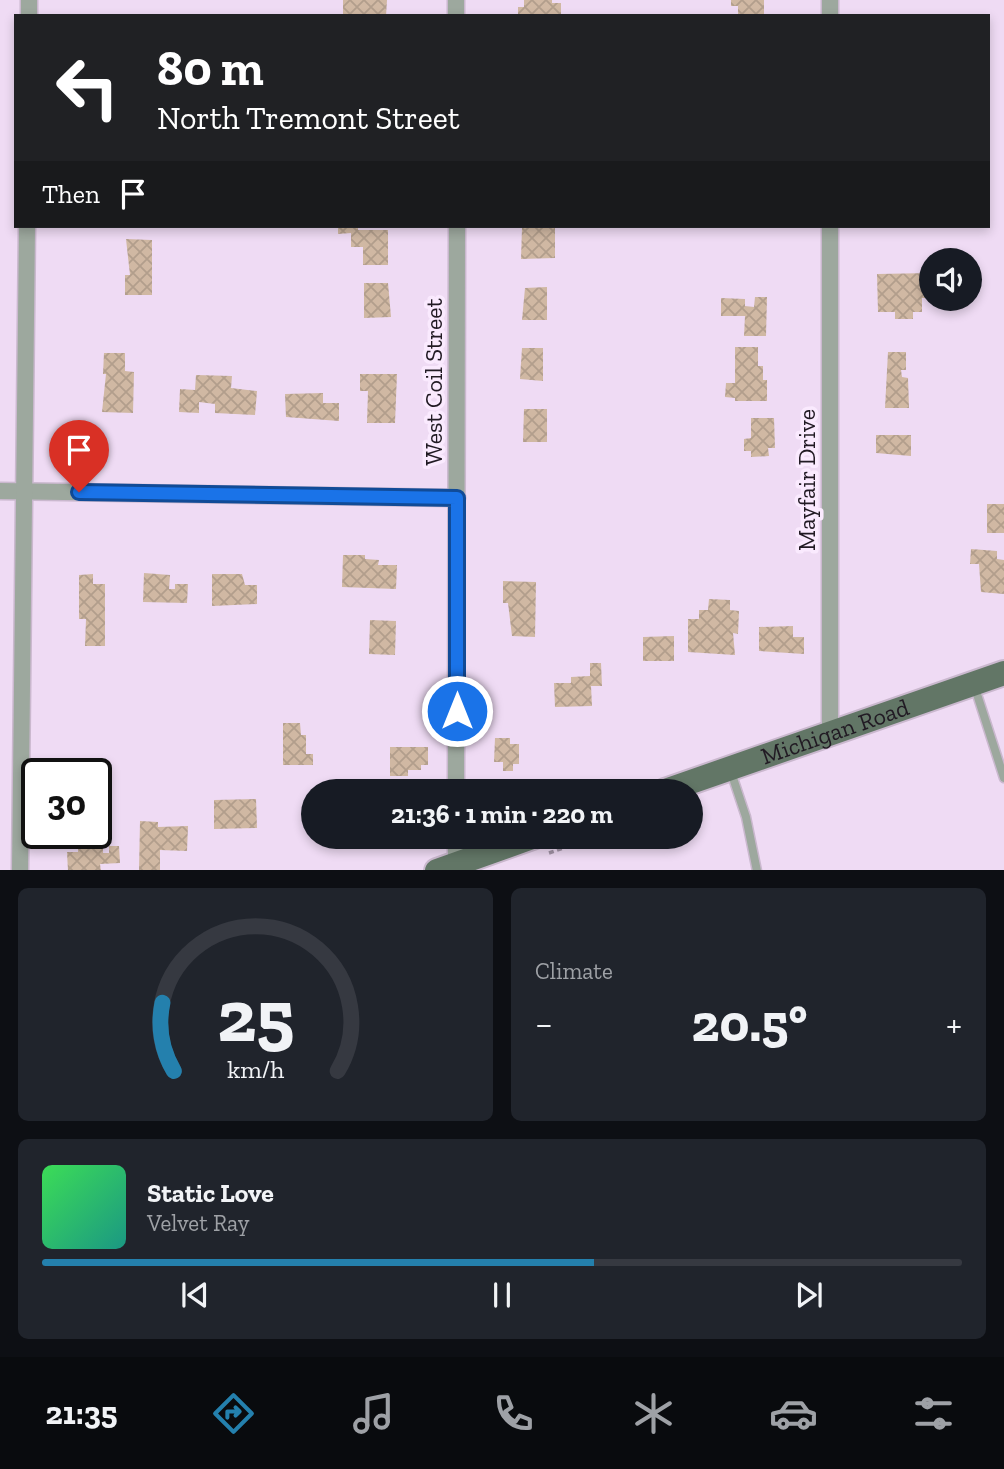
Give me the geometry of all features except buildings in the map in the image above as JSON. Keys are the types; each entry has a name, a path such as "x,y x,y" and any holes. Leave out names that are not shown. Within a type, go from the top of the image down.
{"main road":[{"name":"Michigan Road","path":"699,779 1004,673"},
{"path":"447,867 498,849"}],"street":[{"path":"20,870 27,228"},
{"name":"West Coil Street","path":"456,779 457,228"},
{"name":"Mayfair Drive","path":"830,228 830,734"},
{"path":"0,491 457,498"},
{"path":"447,867 452,849"}],"lane":[{"path":"974,683 1004,778"},
{"path":"730,768 746,817 757,870"}],"route":[{"path":"79,492 457,498 457,711"}]}
